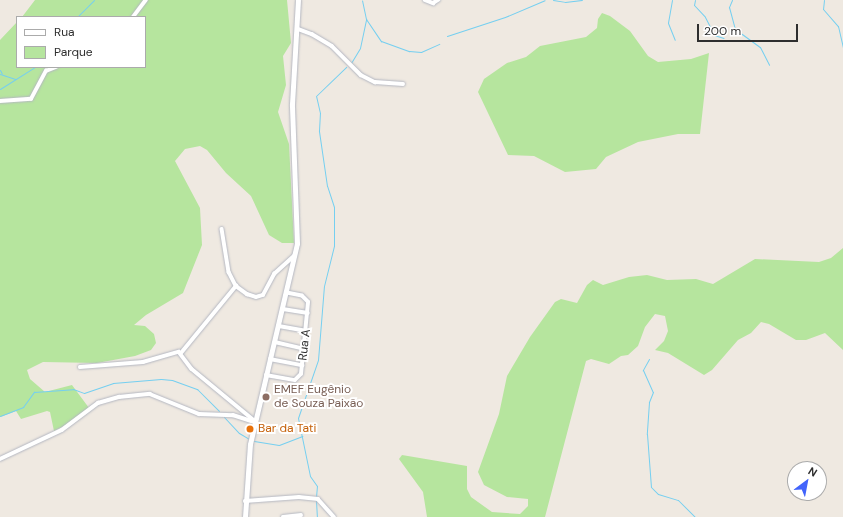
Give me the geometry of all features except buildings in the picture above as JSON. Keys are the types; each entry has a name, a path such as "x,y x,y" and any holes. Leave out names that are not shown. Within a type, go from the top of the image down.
{"street":[{"path":"134,16 146,0"},
{"path":"245,517 247,463 255,422 296,253 298,225 292,104 298,29 298,0"},
{"path":"425,0 433,3 438,0"},
{"path":"298,29 312,34 332,46 361,75 375,82 403,84"},
{"path":"0,102 31,99 46,71 54,68"},
{"path":"222,229 229,272 236,286 247,294 260,297 274,274 296,253"},
{"path":"80,367 143,362 181,353 236,286"},
{"name":"Rua A","path":"266,375 295,380 301,374 307,331 308,302 305,298 287,293"},
{"path":"283,309 308,313"},
{"path":"279,326 307,331"},
{"path":"275,342 305,349"},
{"path":"181,353 192,369 255,422"},
{"path":"270,359 302,365"},
{"path":"0,459 62,430 98,403 120,397 150,394 199,414 233,415 255,422"},
{"path":"245,501 314,498 318,499 334,517"},
{"path":"284,517 301,515"}],"green space":[{"path":"35,0 287,0 291,43 283,56 286,85 278,112 289,144 294,243 282,243 269,235 251,196 226,173 207,150 200,146 185,149 175,161 200,208 202,245 183,293 146,315 134,325 145,326 154,334 156,343 151,350 135,356 97,363 43,362 27,370 30,379 45,392 72,385 89,408 70,423 54,431 50,412 47,411 21,419 16,411 0,417 0,40 16,23 16,68 146,68 146,16 23,16"},
{"path":"602,13 610,16 630,31 648,56 658,62 691,59 709,53 700,134 678,134 638,142 606,157 596,169 565,172 534,156 508,155 478,92 484,79 507,63 526,57 540,46 586,37 597,28 598,19"},
{"path":"843,248 843,350 825,333 806,340 796,340 769,324 761,322 751,333 738,340 712,370 704,375 668,353 655,350 664,341 668,331 665,316 655,314 645,327 638,346 628,355 621,356 609,364 591,359 586,361 545,517 427,517 423,492 399,459 402,455 467,466 467,489 471,497 492,512 520,514 528,506 528,499 507,497 484,485 478,472 499,414 507,376 530,337 555,302 561,299 577,303 587,285 593,280 603,285 629,277 647,275 667,280 696,279 713,284 755,259 819,262 831,258"}],"waterway":[{"path":"78,16 94,0"},
{"path":"351,63 360,48 366,19 362,0"},
{"path":"447,36 505,17 545,0"},
{"path":"553,0 565,2 582,0"},
{"path":"672,0 668,23 675,40"},
{"path":"695,0 694,5 705,17 714,35 724,38"},
{"path":"732,0 729,7 735,29 760,47 769,65"},
{"path":"824,0 823,9 838,26 843,47"},
{"path":"366,19 381,41 409,51 421,52 439,44"},
{"path":"316,497 317,486 310,476 298,418 318,360 324,286 334,246 334,207 327,186 319,131 320,113 316,96 346,67"},
{"path":"0,89 33,68"},
{"path":"0,70 2,74"},
{"path":"0,74 15,79"},
{"path":"649,359 643,370 653,392 649,402 647,434 651,487 658,494 678,500 695,517"},
{"path":"0,416 23,407 34,392 73,389 84,393 113,383 161,379 172,380 197,389 219,411"},
{"path":"224,417 239,433 249,439"},
{"path":"254,441 279,445 302,436"},
{"path":"316,500 317,517"}],"place":[{"name":"EMEF Eugênio de Souza Paixão","path":"266,397"},
{"name":"Bar da Tati","path":"250,429"}]}
